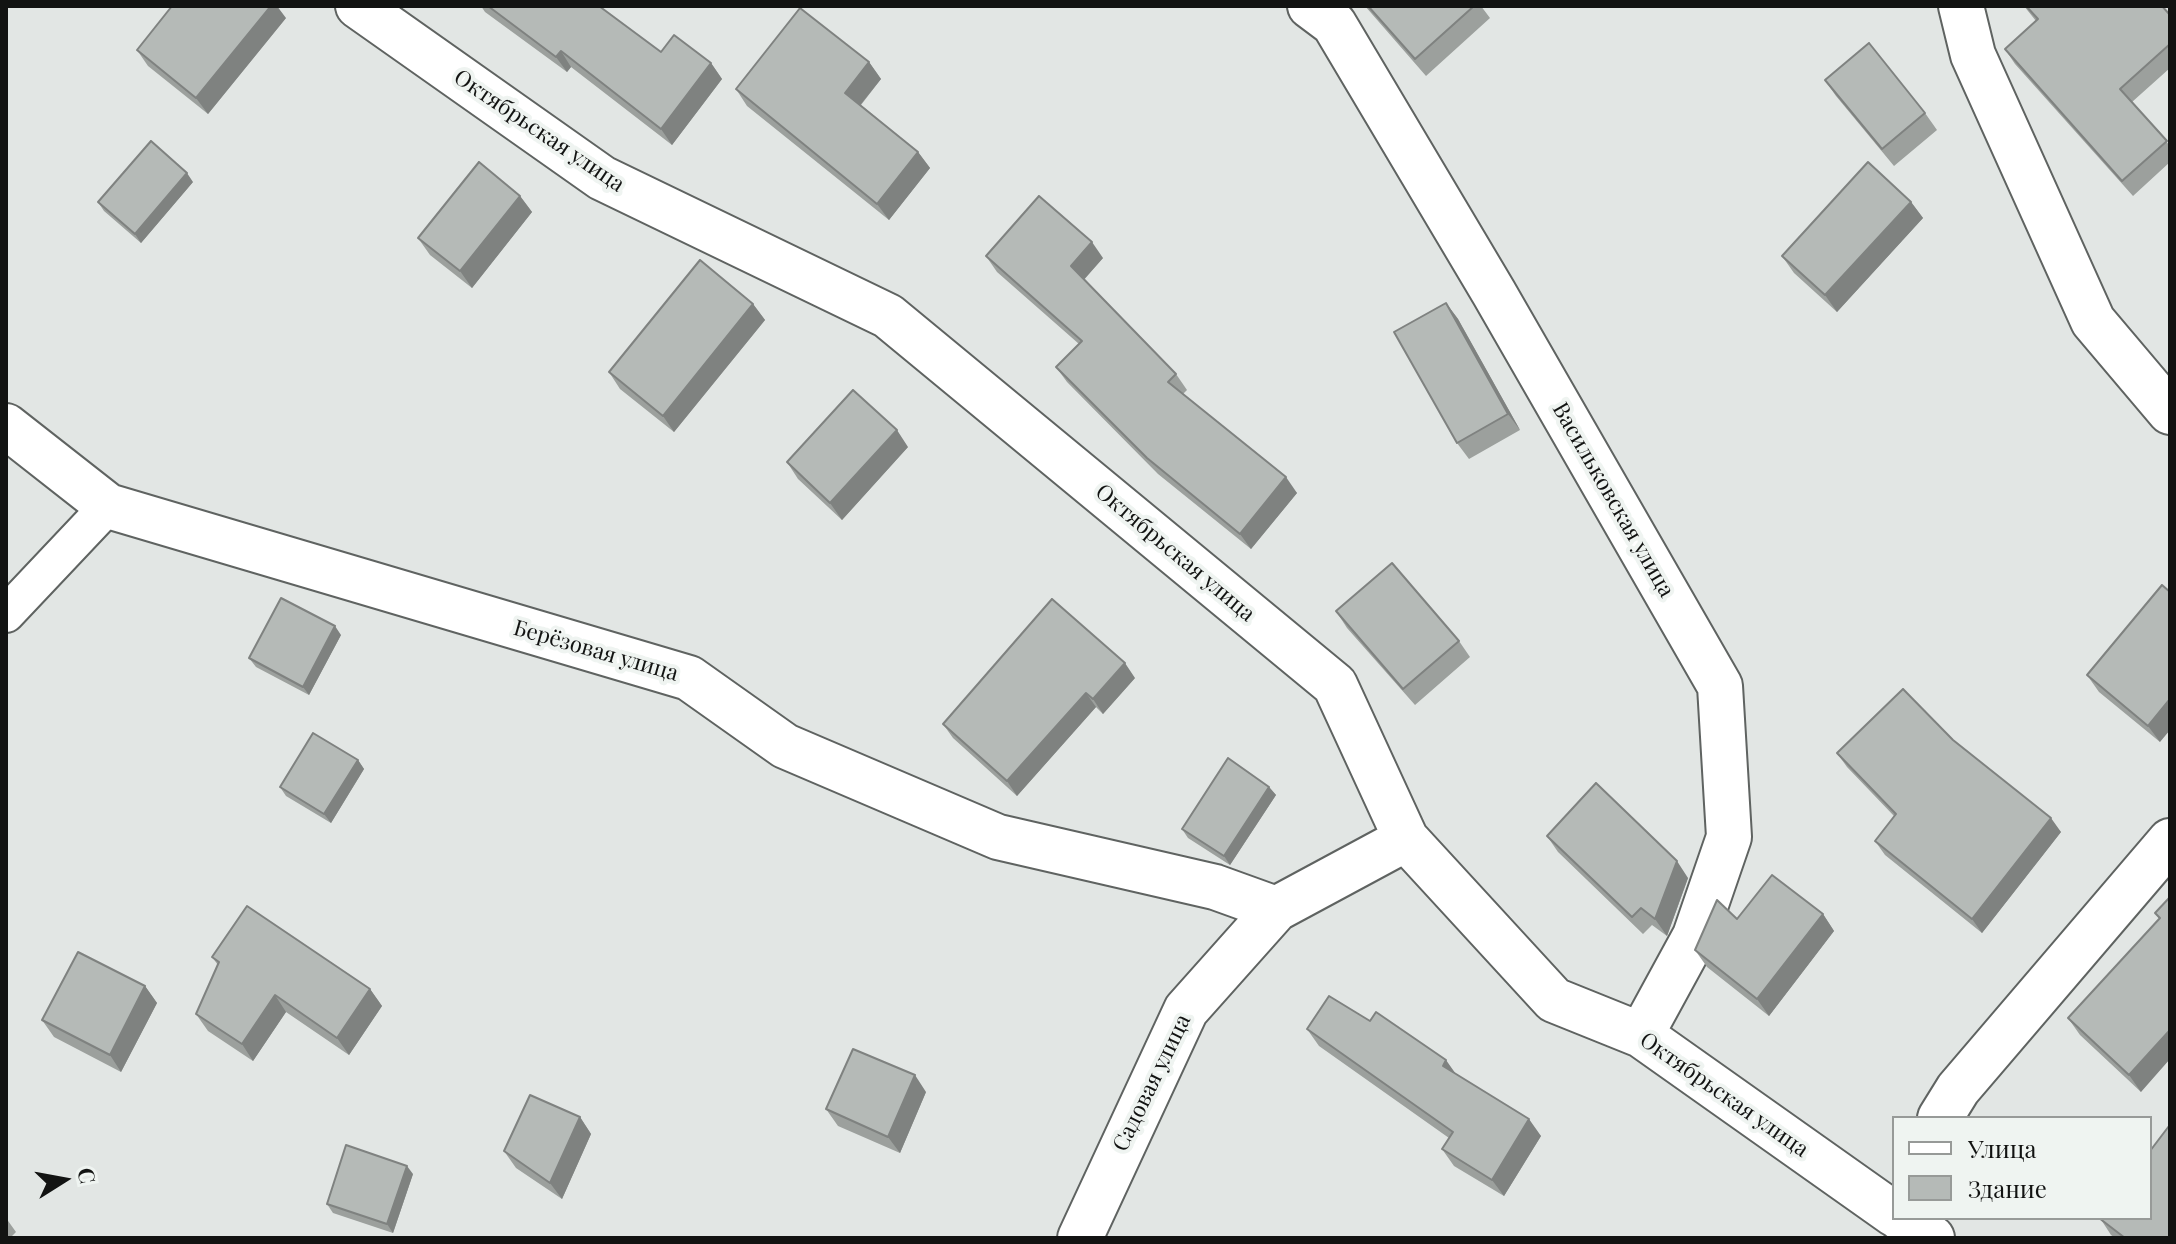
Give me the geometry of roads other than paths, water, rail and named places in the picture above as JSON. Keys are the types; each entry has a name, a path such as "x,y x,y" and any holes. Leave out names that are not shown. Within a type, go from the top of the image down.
{"street":[{"name":"Октябрьская улица","path":"358,6 602,178 888,316 1335,685 1406,839 1554,1000 1641,1035 1892,1207"},
{"name":"Васильковская улица","path":"1310,6 1334,24 1494,293 1720,686 1729,837 1695,936 1641,1035"},
{"path":"1961,6 1973,55 2093,321 2170,412"},
{"name":"Берёзовая улица","path":"6,426 108,506 689,678 785,746 998,837 1215,887 1276,909"},
{"name":"Садовая улица","path":"1080,1238 1186,1010 1276,909 1406,839"},
{"path":"1941,1116 1958,1089 2170,841"},
{"name":"Октябрьская улица","path":"1909,1220 1932,1238"}],"lane":[{"path":"6,614 108,506"}]}
